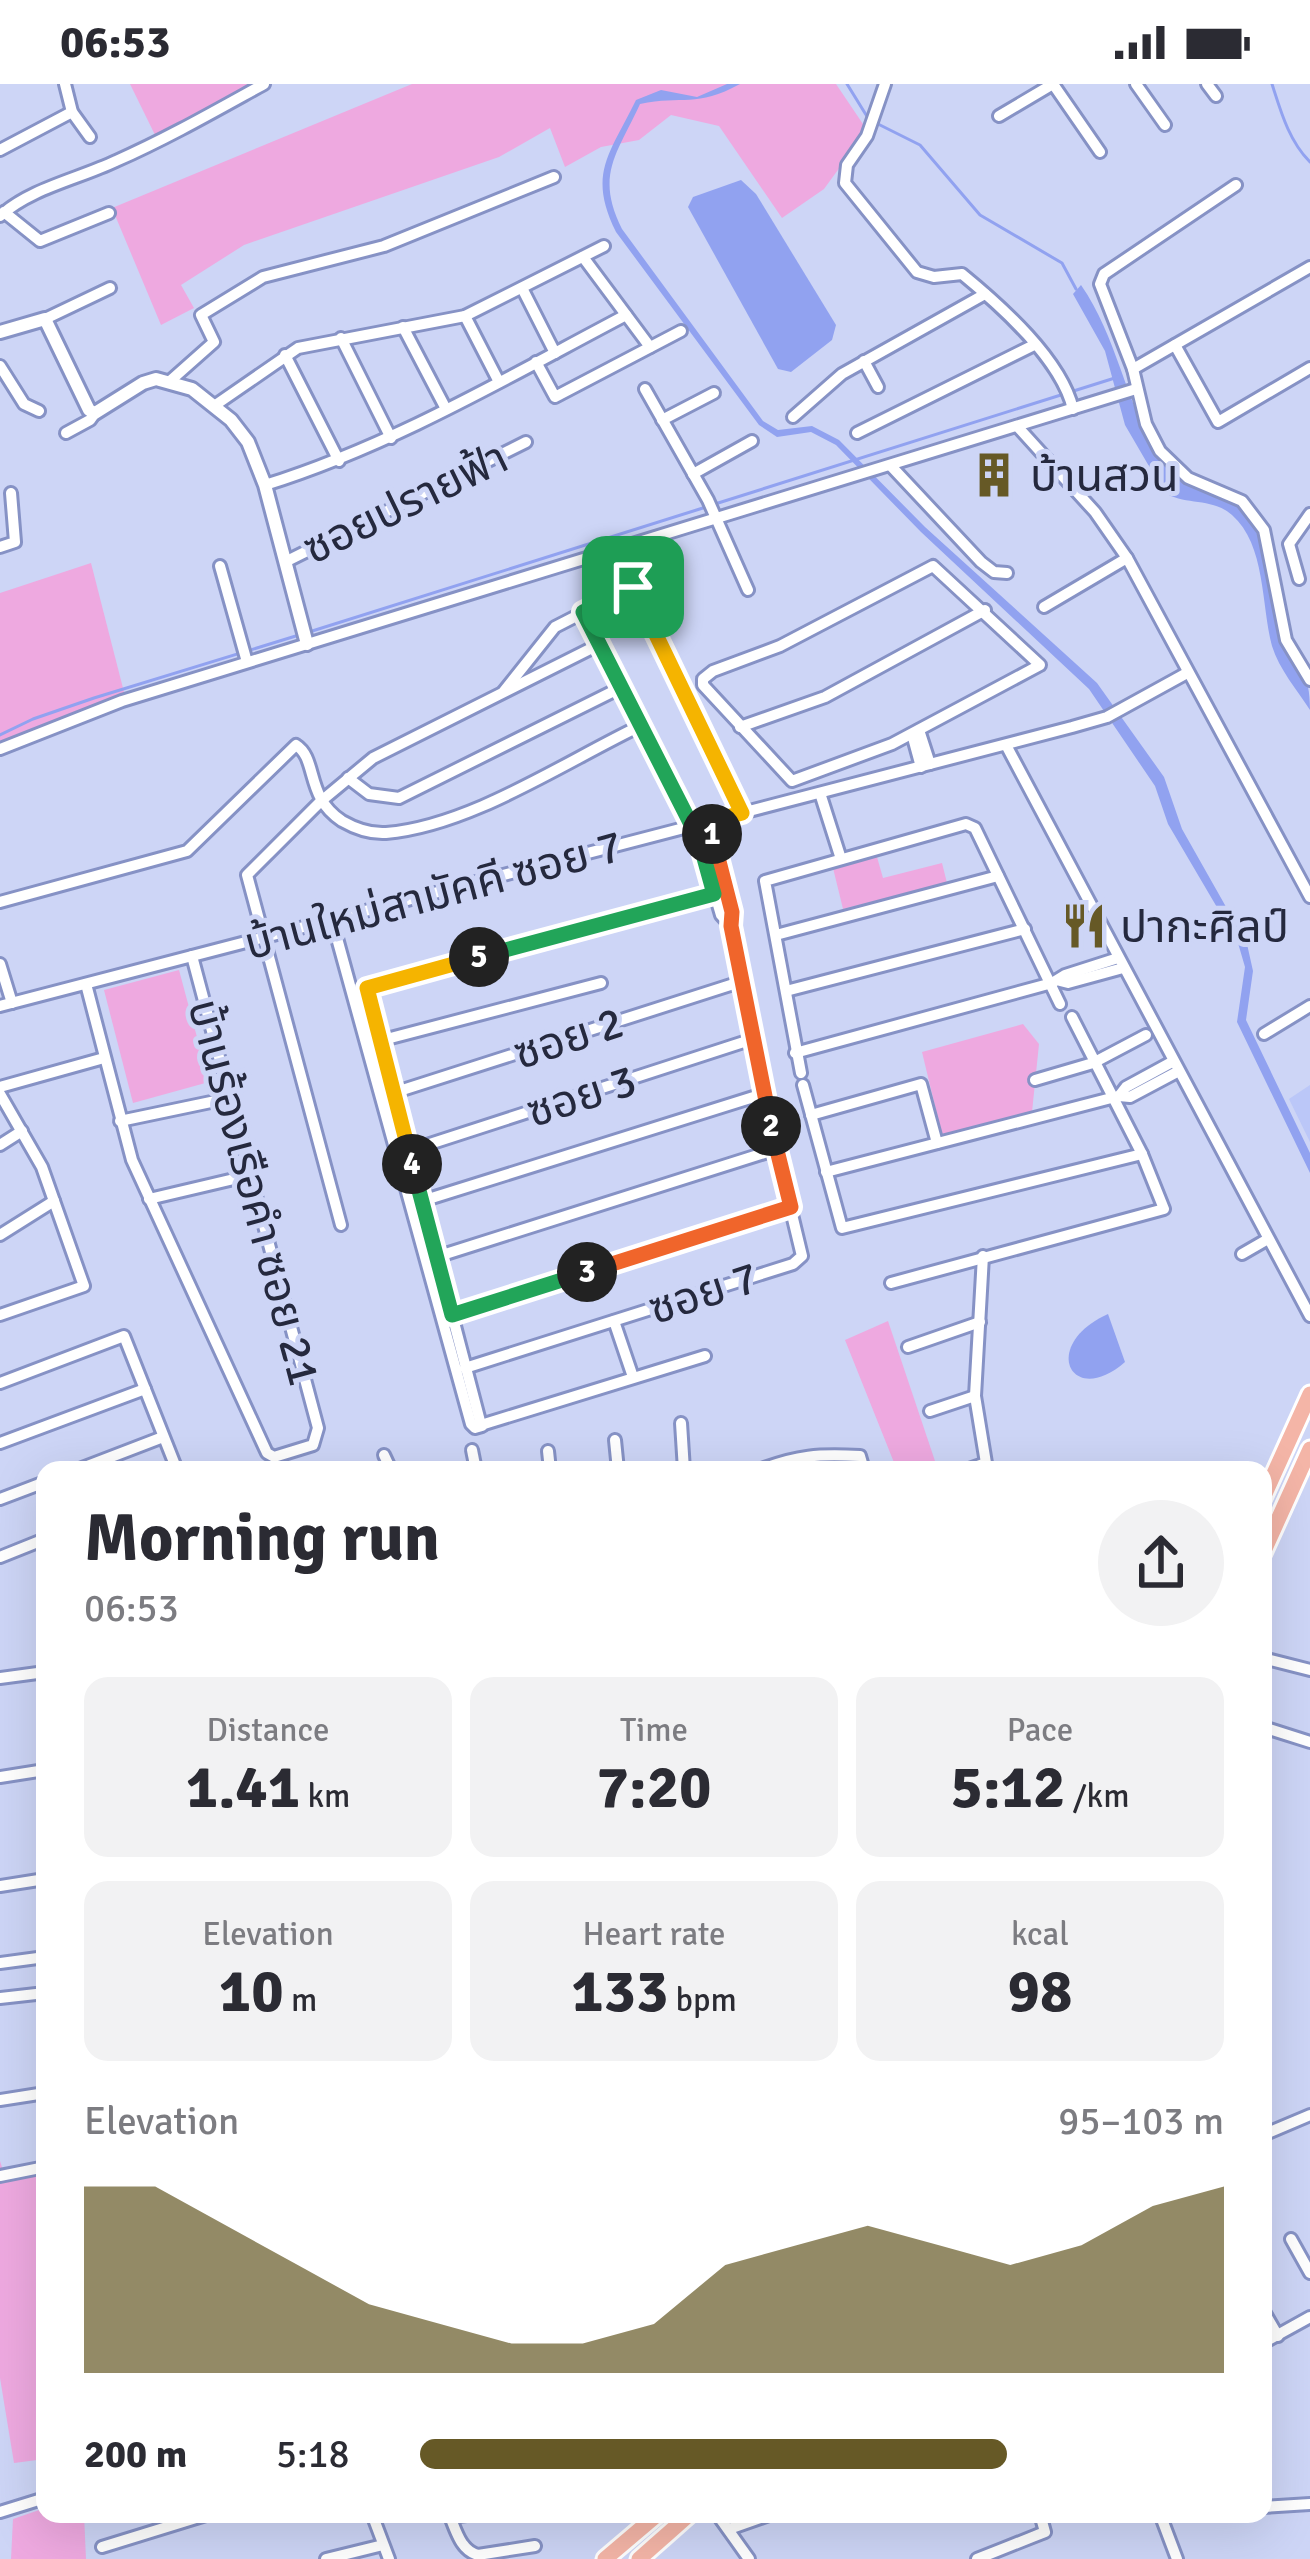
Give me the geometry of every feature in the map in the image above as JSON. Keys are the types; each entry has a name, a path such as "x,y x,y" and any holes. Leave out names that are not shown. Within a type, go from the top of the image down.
{"main road":[{"path":"1272,1478 1310,1394"},
{"path":"1272,1533 1310,1449"},
{"path":"605,2559 647,2523"},
{"path":"639,2559 680,2523"}],"street":[{"path":"65,84 72,112 90,137"},
{"path":"109,213 40,241 2,214 16,201 185,130 264,84"},
{"path":"885,84 879,110 844,174 850,190 917,272 962,274 985,294 1034,345 1070,399"},
{"path":"999,116 1053,84 1100,152"},
{"path":"1136,84 1165,125"},
{"path":"1207,84 1216,96"},
{"path":"0,150 72,112"},
{"path":"170,381 214,342 201,315 263,278 384,246 554,177"},
{"path":"1237,185 1101,278 1152,436 1177,471 1233,495 1257,518 1268,541 1286,640 1310,680"},
{"path":"214,406 298,348 466,316 604,246"},
{"path":"583,257 650,347"},
{"path":"1133,369 1310,267"},
{"path":"0,332 45,319 110,288"},
{"path":"521,288 555,352"},
{"path":"793,417 834,379 985,294"},
{"path":"265,484 339,461 391,438 626,315"},
{"path":"466,316 500,382"},
{"path":"45,319 89,410 95,412"},
{"path":"404,327 446,409"},
{"path":"536,362 555,397 681,331"},
{"path":"341,338 391,438"},
{"path":"857,433 1034,345"},
{"path":"1175,345 1218,422 1310,368"},
{"path":"285,355 339,461"},
{"path":"864,362 878,387"},
{"path":"0,367 24,404 39,411"},
{"path":"66,433 142,383 170,381 214,406 248,442 265,484 305,636"},
{"path":"0,749 305,636 884,468 1017,426 1070,399 1112,396 1136,388"},
{"path":"645,389 708,500 748,590"},
{"path":"662,419 714,392"},
{"path":"1017,426 1095,512 1127,558 1310,897"},
{"path":"693,474 752,441"},
{"name":"ซอยปรายฟ้า","path":"285,562 526,442"},
{"path":"884,468 981,562 994,572 1006,573"},
{"path":"0,547 15,542 11,493"},
{"path":"1278,588 1305,577 1289,544 1310,514"},
{"path":"614,548 742,813"},
{"path":"1044,607 1127,558"},
{"path":"220,566 246,656"},
{"path":"933,566 1040,665 915,732 792,781 740,728 703,685 706,674 780,646 933,566"},
{"path":"502,693 555,627 633,587"},
{"path":"740,728 825,698 985,610"},
{"path":"452,1315 791,1207 720,892 694,826 583,612"},
{"path":"341,1225 247,875 320,802 373,758 600,644"},
{"name":"บ้านใหม่สามัคคี ซอย 7","path":"6,1005 1107,717 1187,673"},
{"path":"349,778 369,794 399,798 622,687"},
{"path":"0,902 188,851 296,745 304,751 320,802 362,831 402,830 501,795 642,725"},
{"path":"915,732 926,766"},
{"path":"1006,745 1310,1316"},
{"path":"820,793 841,860"},
{"path":"709,822 720,892"},
{"path":"1060,1004 1056,982 975,828 966,824 770,879 764,886 795,1053 842,1228 1142,1154"},
{"path":"776,935 998,876"},
{"path":"482,1426 367,991 374,985 720,892"},
{"path":"332,920 471,1424 482,1426 705,1356"},
{"path":"786,991 1025,928"},
{"name":"บ้านร้องเรือคำ ซอย 21","path":"149,1199 267,1453 279,1456 313,1445 318,1428 192,956"},
{"path":"795,1053 1120,963"},
{"path":"0,964 6,1005"},
{"name":"ซอย 2","path":"393,1094 743,981"},
{"path":"379,1041 601,983"},
{"path":"86,984 120,1121 149,1199 251,1175"},
{"path":"1264,1034 1310,1006"},
{"path":"891,1283 1162,1211 1165,1206 1116,1097 1093,1063 1072,1017"},
{"path":"1035,1081 1093,1063 1146,1035"},
{"name":"ซอย 3","path":"408,1151 753,1039"},
{"path":"0,1315 84,1286 54,1201 0,1091 104,1058"},
{"path":"826,1172 1116,1097 1126,1087 1175,1067"},
{"path":"811,1115 921,1084 937,1143"},
{"path":"422,1202 764,1094"},
{"path":"120,1121 230,1098"},
{"path":"0,1145 22,1131"},
{"path":"436,1257 777,1149"},
{"path":"0,1234 54,1201"},
{"name":"ซอย 7","path":"465,1368 793,1264 802,1256 791,1207"},
{"path":"1242,1254 1268,1239"},
{"path":"983,1256 975,1396 986,1461"},
{"path":"614,1321 633,1377"},
{"path":"908,1348 980,1322"},
{"path":"0,1384 124,1336 173,1461"},
{"path":"0,1443 145,1389"},
{"path":"930,1411 975,1396"},
{"path":"681,1423 683,1461"},
{"path":"101,1461 164,1437"},
{"path":"616,1440 617,1461"},
{"path":"472,1450 474,1461"},
{"path":"548,1451 549,1461"},
{"path":"384,1455 387,1461"},
{"path":"797,1456 798,1461"},
{"path":"784,1461 797,1456 860,1456 861,1461"},
{"path":"0,1499 36,1485"},
{"path":"0,1556 36,1542"},
{"path":"1272,1660 1310,1670"},
{"path":"0,1678 36,1673"},
{"path":"1272,1730 1310,1742"},
{"path":"0,1777 36,1771"},
{"path":"0,1886 36,1880"},
{"path":"0,1963 36,1958"},
{"path":"0,1998 36,1994"},
{"path":"0,2101 36,2095"},
{"path":"1272,2130 1310,2115"},
{"path":"0,2176 36,2169"},
{"path":"1291,2239 1310,2272"},
{"path":"1272,2339 1310,2317"},
{"path":"1272,2326 1278,2336"},
{"path":"0,2512 36,2501"},
{"path":"1272,2506 1310,2504"},
{"path":"102,2547 180,2523"},
{"path":"375,2523 389,2559"},
{"path":"453,2523 470,2553 535,2546"},
{"path":"724,2523 749,2559"},
{"path":"729,2529 746,2523"},
{"path":"976,2559 1046,2532 1043,2523"},
{"path":"1163,2523 1177,2559"},
{"path":"326,2559 383,2545"}],"shaded area":[{"path":"130,84 258,84 157,139"},
{"path":"412,84 836,84 867,130 824,189 782,218 719,126 671,115 639,140 601,147 565,167 550,128 499,157 244,245 181,285 194,308 161,325 112,208"},
{"path":"727,84 740,84 700,99 640,104 612,165 610,194 622,229 763,421 778,430 812,426 839,440 925,527 1097,683 1164,777 1182,829 1247,944 1253,971 1246,1020 1310,1153 1310,1173 1237,1022 1245,967 1238,943 1168,824 1155,786 1089,689 921,532 836,445 811,432 777,437 759,425 616,232 603,194 605,164 636,100 661,90 697,97"},
{"path":"741,180 756,194 836,325 832,340 791,372 778,369 688,207 693,197"},
{"path":"1081,285 1104,326 1146,433 1167,469 1187,485 1228,496 1251,514 1265,547 1285,643 1306,679 1310,710 1275,655 1251,542 1224,509 1164,492 1125,425 1105,351 1073,294"},
{"path":"91,563 125,696 0,741 0,593"},
{"path":"877,857 883,878 942,863 947,883 843,909 833,868"},
{"path":"179,970 209,1082 133,1103 104,990"},
{"path":"1023,1024 1039,1044 1032,1112 942,1135 922,1052"},
{"path":"1310,1085 1310,1142 1289,1099"},
{"path":"1108,1314 1125,1362 1106,1375 1078,1376 1070,1367 1074,1341"},
{"path":"888,1321 935,1461 893,1461 845,1340"},
{"path":"0,2161 6,2180 36,2174 36,2460 14,2463 0,2378"},
{"path":"36,2511 36,2523 84,2523 86,2559 11,2559 13,2519"}],"waterway":[{"path":"847,84 868,118"},
{"path":"1272,84 1291,135 1310,162"},
{"path":"876,123 920,145 980,215 1062,263 1076,289"},
{"path":"715,504 1118,377"},
{"path":"309,632 706,507"},
{"path":"0,735 94,698 299,635"}],"place":[{"name":"บ้านสวน","path":"994,475"},
{"name":"ปากะศิลป์","path":"1084,926"}],"route":[{"path":"633,587 742,813 709,822 732,912 764,1094 791,1207 452,1315 367,988 714,894 694,826 583,612 633,587"}]}
